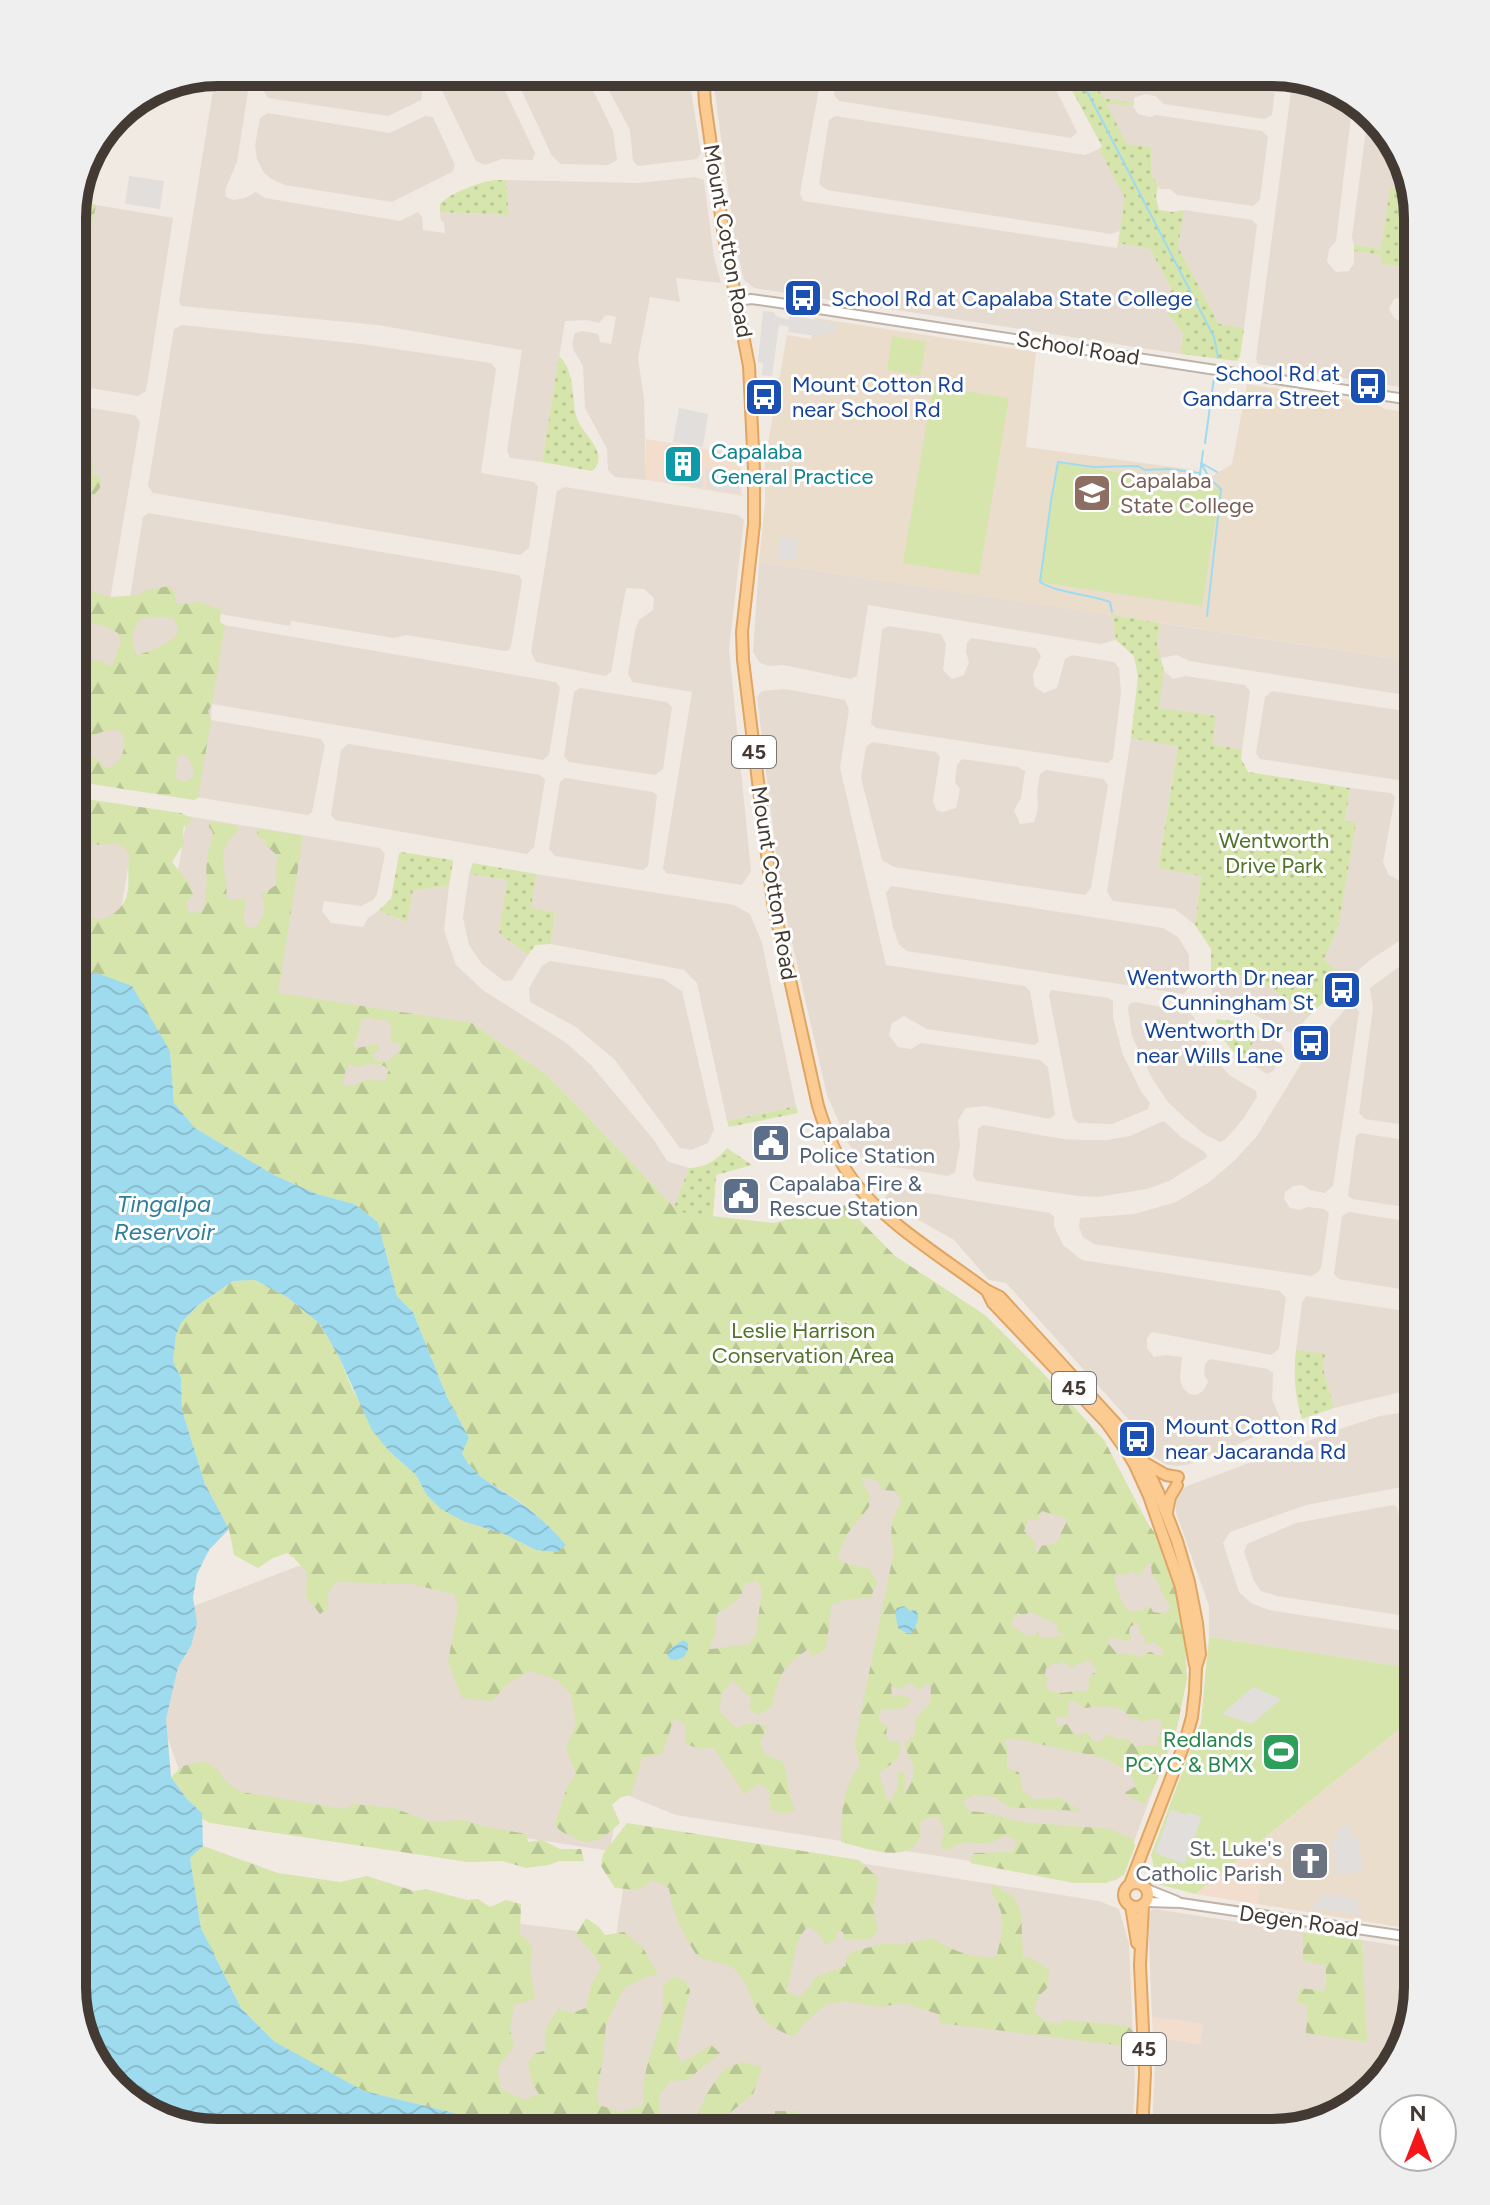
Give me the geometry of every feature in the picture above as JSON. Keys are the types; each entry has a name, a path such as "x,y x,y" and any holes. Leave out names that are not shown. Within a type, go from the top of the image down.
{"main road":[{"name":"Mount Cotton Road","path":"704,86 724,237 749,358 754,524 742,632 743,660 773,903 818,1106 833,1146 859,1189 905,1230 1000,1297 1117,1423 1144,1462 1167,1513 1191,1592 1200,1654 1192,1717 1130,1884"},
{"name":"Mount Cotton Road","path":"986,1290 993,1303 1106,1422 1131,1457 1149,1496 1181,1587 1196,1667"},
{"path":"1144,1462 1178,1481 1167,1513"},
{"name":"Mount Cotton Road","path":"1142,1854 1140,1873 1145,1886"},
{"path":"1130,1884 1136,1882 1145,1886"},
{"name":"45","path":"1130,1884 1124,1894 1131,1906 1140,1965 1145,2073 1143,2119"},
{"name":"45","path":"1140,1965 1145,1903 1149,1895 1145,1886"},
{"path":"1131,1906 1145,1903"}],"street":[{"name":"School Road","path":"738,301 751,299 787,304 1404,399"},
{"name":"Degen Road","path":"1145,1886 1181,1903"},
{"name":"Degen Road","path":"1145,1903 1181,1903 1404,1936"}],"shaded area":[{"path":"214,86 218,86 249,86 237,162 225,190 226,197 234,200 256,192 265,198 400,221 418,212 422,217 423,230 445,233 440,212 509,215 506,180 639,183 695,177 704,180 714,257 721,283 676,278 680,302 650,297 638,358 644,399 646,480 615,477 608,470 607,449 585,408 583,366 572,344 575,333 582,331 598,334 600,342 611,344 616,317 606,315 599,323 565,321 542,462 510,458 507,451 522,350 378,325 181,306 179,301"},
{"path":"265,86 419,86 422,93 421,100 388,116 268,98"},
{"path":"440,86 503,86 535,153 533,160 502,159 485,165 476,161"},
{"path":"520,86 591,86 613,131 617,160 608,165 561,164 552,156"},
{"path":"607,86 691,86 701,153 697,159 638,166 633,161 630,130"},
{"path":"714,86 819,86 800,193 803,201 1117,248 1118,243 1150,249 1171,288 1167,313 1183,333 1181,354 754,288 744,280 736,247"},
{"path":"835,86 1054,86 1077,132 1071,138 839,101 834,95"},
{"path":"1096,86 1275,86 1272,115 1264,119 1164,104 1155,96 1145,94 1134,98 1134,103 1102,98"},
{"path":"1291,88 1315,93 1351,113 1336,241 1329,249 1327,262 1336,272 1349,271 1354,263 1354,251 1383,255 1382,264 1404,267 1404,298 1394,299 1389,309 1394,318 1404,321 1404,388 1258,364 1256,359"},
{"path":"1105,102 1133,106 1138,114 1150,117 1156,115 1262,131 1268,137 1260,199 1253,206 1177,195 1170,189 1160,189 1152,175 1151,147 1127,144"},
{"path":"268,113 390,133 425,116 433,117 455,165 452,172 392,202 285,185 264,173 257,159 255,146 260,118"},
{"path":"835,116 1085,155 1099,149 1126,198 1120,231 1111,234 827,190 819,184 829,120"},
{"path":"1366,126 1386,152 1401,189 1390,187 1381,249 1354,245 1352,237"},
{"path":"129,176 164,181 160,209 125,204"},
{"path":"96,205 173,218 146,391 138,396 86,387 86,262"},
{"path":"1184,210 1252,220 1257,225 1244,328 1219,324 1178,247"},
{"path":"763,311 774,312 776,316 788,320 790,316 836,323 835,334 825,333 824,337 788,332 789,327 779,325 772,376 762,375 763,363 758,362"},
{"name":"Capalaba State College","path":"815,318 1036,352 1026,447 1195,470 1192,481 1201,483 1232,464 1247,384 1376,404 1404,412 1404,660 759,562 765,503 765,460 787,335 811,339"},
{"path":"182,325 361,344 491,363 496,369 481,473 534,482 538,487 529,548 520,555 153,493 148,486 174,329"},
{"path":"86,407 135,415 140,422 110,600 129,603 143,517 148,513 519,575 522,581 511,646 505,651 406,635 394,638 291,621 290,626 220,614 218,624 556,682 560,688 549,755 543,760 212,704 211,720 321,739 325,745 312,812 308,815 86,779"},
{"path":"679,408 708,414 703,447 673,442"},
{"path":"646,439 740,454 742,496 646,480"},
{"path":"706,468 739,474 740,494 707,489"},
{"path":"664,469 704,475 702,488 661,481"},
{"path":"565,487 738,515 744,520 729,649 751,871 742,885 666,873 663,868 692,692 632,682 628,674 635,631 639,620 653,610 654,598 644,589 626,588 611,672 605,676 536,662 531,652 557,491"},
{"path":"779,537 798,538 797,560 778,559"},
{"path":"759,562 1112,615 1116,640 1100,644 868,605 857,676 851,679 783,665 769,666 760,663 753,652"},
{"path":"1160,623 1404,660 1404,695 1189,661 1177,655 1160,658 1157,645"},
{"path":"888,626 941,634 946,644 943,670 952,679 964,675 969,662 967,643 971,638 1036,648 1041,656 1033,675 1034,686 1044,693 1057,688 1065,659 1072,655 1114,662 1119,668 1121,692 1113,758 1108,763 876,728 871,724 882,630"},
{"path":"1164,671 1173,679 1186,676 1245,685 1250,691 1242,750 1211,744 1215,717 1158,708"},
{"path":"580,688 667,702 672,707 663,769 655,775 569,762 564,756 574,692"},
{"path":"785,689 845,700 849,710 840,768 886,965 1025,986 1030,991 1039,1042 1034,1045 927,1029 904,1016 892,1023 889,1035 898,1047 911,1049 921,1043 1040,1060 1048,1067 1055,1115 1049,1119 985,1106 966,1108 958,1120 960,1145 955,1172 948,1176 877,1164 858,1156 848,1143 827,1095 781,894 757,697 762,691"},
{"path":"1272,691 1404,711 1404,781 1260,759 1256,753 1265,697"},
{"path":"1131,738 1178,745 1158,867 1201,875 1195,925 1175,909 1113,901 1107,892"},
{"path":"872,742 936,752 940,757 933,800 936,810 943,812 956,808 960,789 955,783 957,765 962,759 1018,767 1025,771 1021,798 1014,810 1020,824 1034,822 1040,774 1046,770 1103,779 1108,785 1091,888 1085,895 894,867 882,860 861,778 866,747"},
{"path":"348,744 540,775 545,780 534,847 527,854 335,820 331,815 341,750"},
{"path":"565,778 653,792 657,796 648,866 643,870 555,856 549,849 560,782"},
{"path":"1350,788 1391,793 1395,797 1383,862 1389,875 1404,882 1404,938 1370,960 1346,981 1324,959 1338,928 1355,824 1345,822"},
{"path":"86,800 138,809 114,951 86,949"},
{"path":"187,816 380,848 385,854 377,894 361,906 324,901 322,911 331,923 363,927 368,918 378,911 406,922 413,890 449,886 444,930 456,965 484,991 565,1042 591,1065 654,1140 667,1161 689,1168 674,1207 547,1075 472,1023 429,1017 405,1165 161,973"},
{"path":"1404,833 1404,864 1400,859"},
{"path":"469,874 507,880 499,933 528,955 512,980 504,981 482,964 469,945 463,918"},
{"path":"536,874 734,905 750,914 762,943 796,1106 727,1121 697,983 684,970 551,944 555,912 530,908"},
{"path":"891,886 1163,928 1178,937 1189,955 1189,987 1184,994 907,951 899,945 893,927 886,893"},
{"path":"550,961 663,979 682,991 714,1129 708,1143 691,1150 680,1148 615,1060 576,1027 530,1002 529,988 542,966"},
{"path":"1404,963 1404,1125 1365,1119 1359,1113 1373,1008 1370,988"},
{"path":"1211,975 1238,975 1273,989 1309,1016 1294,1033 1284,1031 1252,1013 1221,1009 1214,1002"},
{"path":"1051,990 1113,1001 1113,1018 1123,1055 1150,1103 1148,1109 1112,1124 1078,1123 1073,1118 1049,995"},
{"path":"1134,1002 1189,1012 1229,1075 1256,1091 1257,1097 1225,1140 1220,1142 1204,1134 1186,1119 1168,1102 1153,1080 1132,1036 1128,1008"},
{"path":"1348,1006 1355,1006 1359,1012 1333,1186 1325,1193 1302,1185 1293,1186 1285,1192 1284,1199 1290,1208 1324,1209 1329,1213 1321,1268 1317,1273 1311,1276 1094,1244 1083,1237 1080,1218 1135,1214 1176,1202 1208,1183 1234,1161 1257,1136 1307,1054"},
{"path":"1260,1031 1282,1045 1285,1051 1273,1071 1267,1074 1243,1059"},
{"path":"1161,1122 1207,1155 1169,1181 1147,1189 1098,1197 1078,1196 977,1181 973,1176 978,1129 983,1125 1063,1139 1107,1140 1130,1136"},
{"path":"1360,1133 1404,1140 1404,1207 1348,1196 1356,1136"},
{"path":"890,1187 1050,1213 1063,1245 1082,1260 1280,1291 1286,1298 1279,1349 1271,1355 1152,1332 1147,1338 1147,1348 1154,1357 1182,1357 1180,1379 1189,1394 1196,1395 1203,1391 1208,1382 1204,1374 1205,1364 1210,1359 1268,1369 1273,1373 1272,1399 1281,1420 1279,1427 1187,1465 1165,1464 1153,1456 1129,1420 1006,1283 989,1280 954,1240 885,1198"},
{"path":"1349,1212 1404,1221 1404,1290 1339,1279 1334,1274 1342,1216"},
{"path":"1306,1296 1404,1311 1404,1391 1334,1408 1323,1368 1324,1355 1296,1350 1302,1303"},
{"path":"1404,1412 1404,1487 1306,1505 1230,1532 1223,1543 1239,1592 1251,1603 1269,1610 1404,1631 1404,1667 1209,1637 1209,1606 1176,1513 1176,1494 1187,1486 1380,1416"},
{"path":"673,1448 1148,1524 1183,1618 1180,1716 1122,1875 1117,1880 1105,1882 676,1815 619,1792"},
{"path":"1393,1505 1397,1507 1402,1530 1400,1544 1404,1553 1404,1616 1261,1591 1254,1581 1244,1552 1247,1544 1296,1523"},
{"path":"298,1566 546,1605 607,1740 597,1809 616,1812 610,1851 179,1784 178,1767 159,1714 189,1608"},
{"path":"1253,1687 1281,1699 1252,1724 1222,1714"},
{"path":"1404,1725 1404,1928 1257,1904 1266,1837"},
{"path":"1171,1809 1202,1817 1184,1864 1155,1853"},
{"path":"1350,1826 1351,1837 1358,1836 1363,1871 1336,1875 1332,1840 1338,1839 1337,1827"},
{"path":"633,1827 1099,1901 1119,1909 1129,1944 1135,2082 1133,2119 550,2119 508,2111 272,1892 577,1931 612,1961"},
{"path":"1266,1837 1257,1904 1195,1894"},
{"path":"1319,1893 1358,1899 1356,1908 1361,1909 1361,1915 1312,1908 1313,1903 1318,1903"},
{"path":"1151,1910 1303,1932 1303,1961 1326,1964 1325,1991 1300,1988 1296,2002 1308,2006 1366,2042 1362,1940 1404,1947 1400,2021 1377,2067 1352,2092 1306,2115 1272,2119 1153,2119 1153,2037 1200,2044 1203,2024 1152,2017 1148,1915"},
{"path":"1152,2017 1203,2024 1200,2044 1153,2037"}],"green space":[{"path":"1070,86 1097,86 1103,98 1134,103 1133,106 1106,103 1127,144 1151,147 1152,175 1158,186 1156,197 1159,210 1184,210 1178,247 1219,324 1244,328 1237,361 1181,354 1183,333 1167,313 1171,288 1150,249 1118,243 1125,198 1099,149 1102,146"},
{"path":"494,180 506,180 509,215 440,212 440,204 451,196"},
{"path":"1390,187 1401,189 1404,267 1382,264 1382,255 1354,251 1354,245 1381,249"},
{"path":"87,202 96,205 86,261"},
{"path":"892,336 926,342 920,376 887,370"},
{"path":"559,356 571,378 578,421 598,454 598,463 592,471 542,462"},
{"path":"933,386 1009,398 979,575 903,563"},
{"path":"86,456 92,457 94,475 101,479 100,488 86,504"},
{"path":"1058,463 1220,489 1202,606 1039,582"},
{"path":"169,586 175,593 176,603 196,601 221,610 220,622 225,625 212,704 208,711 211,720 198,798 194,800 86,783 86,754 101,762 104,768 115,765 123,752 124,735 117,730 99,733 86,741 86,659 104,661 107,666 112,666 121,642 118,633 86,622 86,590 110,597 141,595 143,591","holes":["142,618 173,618 178,627 177,635 158,648 136,655 133,644 135,627","184,754 193,768 193,778 182,782 176,778 177,756"]},
{"name":"Wentworth Drive Park","path":"1112,615 1160,623 1157,645 1164,671 1159,708 1216,716 1212,744 1242,750 1241,759 1248,772 1350,788 1345,821 1356,823 1338,928 1324,959 1346,981 1309,1016 1273,989 1238,975 1211,975 1211,949 1195,925 1201,876 1158,868 1178,746 1131,738 1138,677 1134,656 1116,640"},
{"name":"Leslie Harrison Conservation Area","path":"86,799 181,813 193,819 183,828 184,843 172,862 189,883 193,894 186,903 189,913 202,912 207,858 213,832 209,821 237,826 238,831 228,841 223,854 226,897 229,900 244,898 245,923 253,928 258,926 264,915 261,895 276,885 277,855 266,846 266,840 257,837 258,829 303,836 278,993 472,1023 547,1075 674,1207 685,1213 774,1223 845,1205 895,1256 985,1315 1042,1372 1104,1440 1159,1539 1176,1594 1185,1641 1187,1679 1176,1732 1157,1781 1144,1804 1124,1793 1136,1786 1130,1773 1105,1758 1011,1738 1003,1742 1007,1748 1007,1769 1019,1772 1021,1789 1033,1799 1060,1798 1081,1811 1009,1807 995,1797 975,1795 963,1801 969,1811 1020,1822 1110,1829 1133,1839 1135,1846 1124,1875 1106,1883 1074,1883 970,1863 974,1853 1013,1852 1017,1840 1005,1835 992,1842 965,1843 950,1850 940,1847 945,1831 938,1817 927,1817 920,1823 920,1837 915,1846 906,1851 885,1852 841,1842 846,1793 860,1766 855,1742 894,1551 892,1525 902,1500 895,1491 883,1490 878,1481 861,1478 870,1497 869,1507 847,1534 837,1558 848,1564 869,1568 877,1582 871,1597 831,1605 825,1650 811,1657 809,1649 787,1666 772,1706 758,1715 748,1708 752,1699 732,1680 722,1693 719,1711 736,1728 746,1724 767,1725 760,1744 766,1755 783,1762 795,1810 782,1813 770,1809 770,1790 758,1784 745,1794 713,1747 700,1749 686,1744 686,1725 674,1718 662,1754 642,1758 631,1795 621,1797 612,1805 620,1823 592,1841 572,1837 555,1825 567,1787 576,1774 566,1748 576,1725 571,1694 557,1680 530,1671 508,1683 492,1701 462,1698 448,1662 458,1607 454,1594 411,1584 336,1582 328,1593 328,1608 320,1614 306,1596 307,1573 287,1553 258,1568 234,1555 229,1529 205,1484 182,1410 181,1378 173,1361 176,1335 181,1323 197,1306 233,1281 255,1280 287,1297 320,1324 339,1357 352,1389 390,1452 416,1475 426,1494 465,1522 502,1533 536,1550 565,1545 532,1511 487,1481 467,1462 462,1453 469,1438 447,1397 413,1312 397,1296 378,1222 354,1204 317,1194 274,1175 195,1128 174,1103 170,1051 86,987 86,913 99,919 112,915 125,901 128,885 129,856 126,850 118,845 93,844 86,848","holes":["361,1019 387,1020 392,1029 390,1039 399,1043 401,1050 383,1062 374,1059 373,1054 379,1049 377,1044 357,1048 353,1045","369,1063 389,1069 385,1081 369,1080 353,1086 344,1085 345,1073 351,1064 357,1067","1042,1511 1068,1519 1056,1543 1041,1546 1037,1553 1036,1543 1024,1531 1029,1518 1038,1521","1148,1563 1151,1564 1152,1576 1157,1579 1170,1605 1165,1614 1153,1612 1150,1606 1133,1612 1124,1606 1114,1580 1116,1573 1127,1576 1131,1570 1139,1575","757,1581 762,1589 756,1635 748,1645 710,1649 716,1635 718,1612 738,1599 747,1583","904,1606 918,1622 912,1632 907,1633 896,1623","1030,1612 1053,1622 1057,1632 1065,1637 1046,1638 1038,1633 1028,1637 1012,1626 1017,1613 1024,1615","1136,1623 1145,1638 1144,1642 1154,1642 1163,1649 1162,1655 1151,1652 1141,1658 1133,1654 1117,1654 1108,1643 1110,1637 1129,1641 1130,1627","1088,1660 1097,1669 1090,1675 1088,1689 1059,1693 1045,1686 1048,1680 1046,1668 1063,1661 1072,1668","926,1683 931,1686 930,1705 917,1718 916,1734 904,1745 914,1767 913,1777 903,1798 906,1781 904,1773 899,1772 892,1800 885,1799 880,1772 896,1759 900,1747 898,1741 889,1741 886,1737 887,1726 880,1722 878,1715 881,1710 904,1708 912,1699 900,1695 892,1697 891,1686 903,1689 907,1684 912,1684 919,1690","1070,1701 1084,1708 1109,1706 1125,1712 1129,1716 1127,1719 1136,1717 1142,1722 1159,1719 1162,1722 1161,1732 1156,1739 1157,1746 1136,1747 1128,1740 1117,1740 1109,1734 1100,1742 1094,1742 1087,1732 1078,1738 1067,1724 1059,1726 1055,1723 1056,1718 1070,1714"]},
{"path":"401,852 453,862 449,886 413,890 407,922 378,911 391,899"},
{"path":"473,863 536,874 531,908 555,912 551,944 535,945 528,955 499,933 507,880 469,874"},
{"path":"1216,1019 1247,1023 1260,1031 1243,1059 1225,1042"},
{"path":"796,1106 798,1113 729,1127 727,1121"},
{"path":"727,1148 752,1165 716,1175 713,1218 685,1214 674,1207 689,1168 710,1162"},
{"path":"1296,1350 1325,1354 1323,1368 1334,1408 1302,1419 1295,1385"},
{"name":"Redlands PCYC & BMX","path":"1209,1637 1404,1667 1404,1725 1195,1894 1158,1884 1151,1855 1201,1722"},
{"path":"204,1761 241,1792 344,1809 354,1804 394,1808 430,1822 463,1820 526,1834 528,1842 542,1840 560,1849 581,1849 584,1861 560,1861 526,1868 502,1861 468,1862 210,1823 202,1819 202,1813 171,1777 183,1766"},
{"path":"627,1823 859,1860 878,1878 873,1906 878,1931 870,1939 844,1939 843,1932 838,1930 837,1938 826,1945 817,1932 808,1926 803,1933 786,1991 800,1997 815,1977 846,1966 846,1958 854,1951 887,1943 899,1945 933,1938 963,1953 996,1957 1002,1923 991,1888 994,1885 1014,1897 1021,1912 1023,1957 1031,1958 1049,1970 1047,1988 1038,1997 1034,2011 1044,2021 1061,2024 1063,2020 1128,2026 1135,2034 1133,2047 940,2023 938,2014 903,2003 880,2007 844,2001 825,2005 804,2023 794,2037 784,2033 770,2025 760,2014 734,1969 696,1954 677,1918 669,1888 652,1880 639,1890 615,1888 601,1866 603,1854"},
{"path":"203,1846 278,1873 340,1882 367,1876 414,1891 426,1889 467,1900 478,1899 490,1907 506,1900 521,1904 520,1933 532,1946 530,1968 535,1999 514,2005 510,2030 514,2046 497,2069 501,2089 525,2100 539,2094 532,2083 528,2064 534,2054 546,2050 545,2032 549,2023 559,2009 572,2013 586,2008 591,1986 601,1966 576,1935 586,1918 605,1935 624,1932 643,1948 658,1974 624,1988 606,2024 597,2092 599,2105 621,2112 644,2105 646,2069 663,2011 663,1986 672,1977 684,1980 690,1990 676,2050 681,2063 711,2045 720,2053 687,2080 670,2081 659,2096 659,2119 479,2119 364,2091 275,2042 241,2008 201,1928 190,1858"},
{"path":"1303,1932 1362,1940 1367,2042 1306,2033 1308,2006 1296,2002 1300,1988 1325,1991 1326,1965 1303,1961"},
{"path":"742,2062 762,2067 753,2094 722,2119 693,2119 707,2093 724,2069"},
{"path":"775,2111 798,2111 797,2119 775,2119"}],"water":[{"name":"Tingalpa Reservoir","path":"97,973 132,986 170,1051 174,1103 195,1128 274,1175 317,1194 354,1204 378,1222 397,1296 413,1312 447,1397 469,1438 462,1453 467,1462 487,1481 538,1516 566,1545 558,1552 536,1550 502,1533 465,1522 441,1509 426,1494 416,1475 390,1452 372,1430 339,1357 320,1324 287,1297 255,1280 233,1281 197,1306 181,1323 176,1335 173,1361 181,1378 182,1410 205,1484 229,1529 209,1550 197,1574 193,1598 197,1623 191,1646 178,1667 166,1719 171,1777 202,1813 203,1846 190,1858 201,1928 241,2008 275,2042 364,2091 479,2119 209,2119 175,2112 152,2101 125,2080 104,2053 90,2021 86,1987 86,974"},
{"path":"904,1606 910,1611 916,1610 918,1616 912,1633 898,1628 895,1612"},
{"path":"683,1640 688,1643 684,1657 670,1659 667,1654 670,1649"}],"waterway":[{"path":"1084,86 1214,337 1218,358"},
{"path":"1205,443 1214,378"},
{"path":"1199,482 1203,451"},
{"path":"1112,612 1110,602 1055,589 1040,582 1058,462 1200,473"},
{"path":"1201,463 1210,479 1221,489 1207,616"},
{"path":"1203,464 1217,472"}],"place":[{"name":"School Rd at Capalaba State College","path":"803,298"},
{"name":"School Rd at Gandarra Street","path":"1368,386"},
{"name":"Mount Cotton Rd near School Rd","path":"764,397"},
{"name":"Capalaba General Practice","path":"683,464"},
{"name":"Capalaba State College","path":"1092,493"},
{"name":"Wentworth Dr near Cunningham St","path":"1342,990"},
{"name":"Wentworth Dr near Wills Lane","path":"1311,1043"},
{"name":"Capalaba Police Station","path":"771,1143"},
{"name":"Capalaba Fire & Rescue Station","path":"741,1196"},
{"name":"Mount Cotton Rd near Jacaranda Rd","path":"1137,1439"},
{"name":"Redlands PCYC & BMX","path":"1281,1752"},
{"name":"St. Luke's Catholic Parish","path":"1310,1861"}]}
